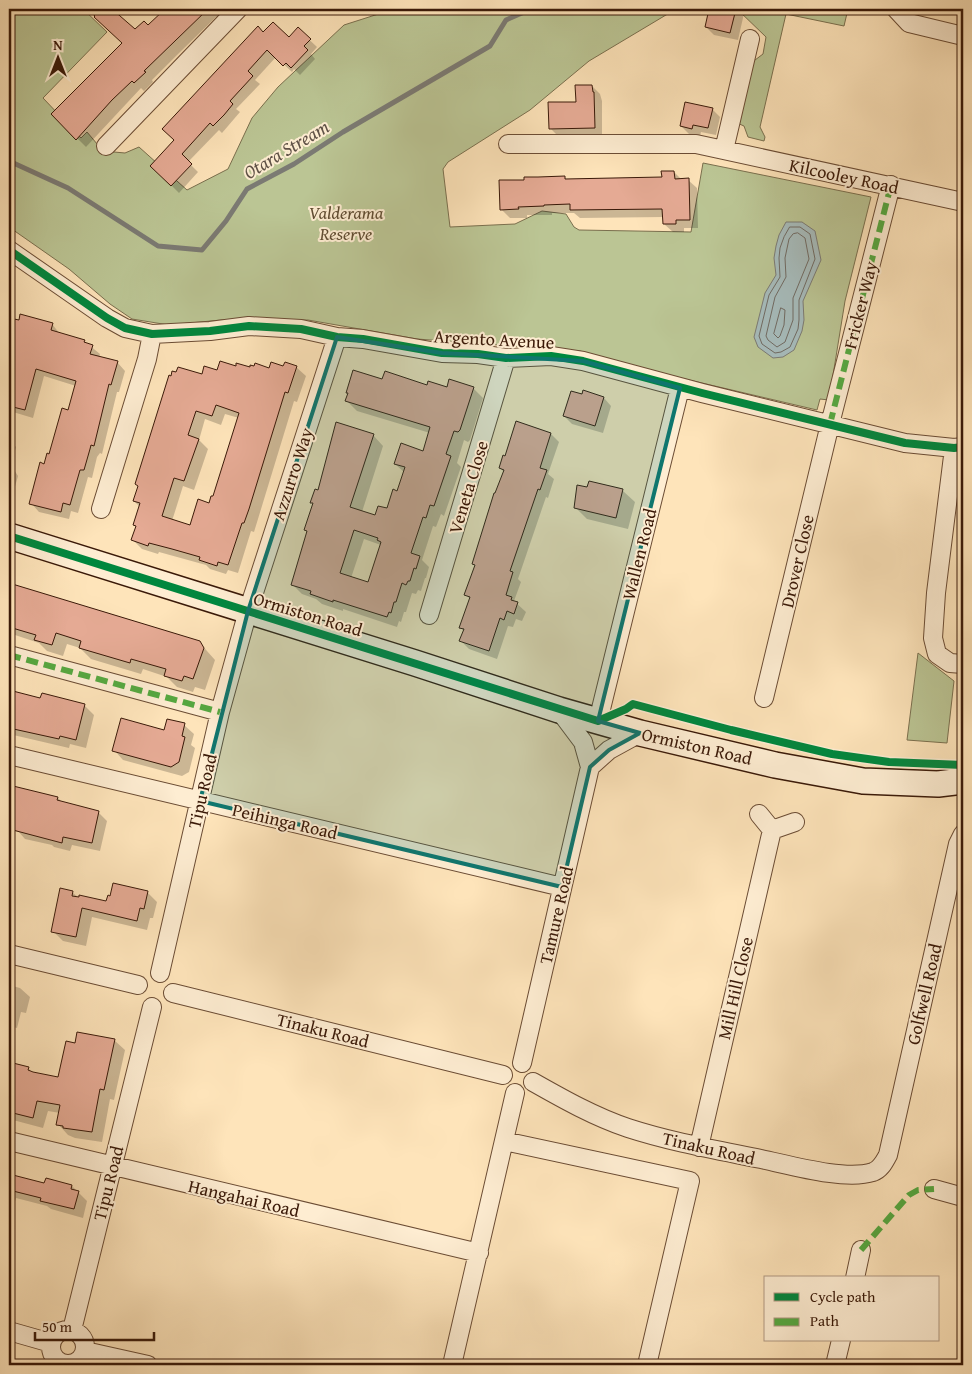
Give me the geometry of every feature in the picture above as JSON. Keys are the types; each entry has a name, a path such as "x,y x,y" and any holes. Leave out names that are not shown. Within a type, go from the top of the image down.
{"main road":[{"name":"Ormiston Road","path":"9,536 559,710 640,733 775,765 862,781 938,784 963,781"}],"street":[{"path":"106,146 238,9"},
{"path":"896,9 909,23 963,36"},
{"path":"724,150 750,39"},
{"name":"Kilcooley Road","path":"508,144 696,144 963,202"},
{"name":"Fricker Way","path":"830,424 891,185"},
{"name":"Argento Avenue","path":"10,255 107,318 126,328 152,334 210,331 248,326 301,329 337,337 363,339 442,353 478,354 506,358 551,356 583,361 680,388 905,443 959,448"},
{"path":"101,509 147,359 152,334"},
{"name":"Azzurro Way","path":"248,611 337,337"},
{"name":"Veneta Close","path":"429,615 506,358"},
{"name":"Wallen Road","path":"598,721 680,388"},
{"name":"Drover Close","path":"764,698 830,424"},
{"path":"959,448 936,593 933,638 937,654 950,663 963,664"},
{"name":"Tipu Road","path":"160,972 220,712 248,611"},
{"path":"9,655 220,712"},
{"name":"Tamure Road","path":"522,1063 590,767 583,742 559,710"},
{"path":"590,767 609,750 640,733"},
{"name":"Peihinga Road","path":"9,754 562,887"},
{"path":"759,814 772,830 795,822"},
{"name":"Mill Hill Close","path":"699,1147 772,830"},
{"name":"Golfwell Road","path":"888,1156 958,844 963,834"},
{"path":"9,954 138,985"},
{"path":"160,972 169,978 173,993 167,1002 158,1007 152,1007 142,1001 138,985 140,980 149,973 160,972"},
{"name":"Tinaku Road","path":"173,993 503,1075"},
{"name":"Tipu Road","path":"72,1330 152,1007"},
{"path":"522,1063 532,1072 533,1082 524,1092 515,1093 504,1084 503,1075 512,1064 522,1063"},
{"name":"Tinaku Road","path":"533,1082 580,1108 628,1128 699,1147 816,1171 846,1174 863,1174 875,1171 883,1165 888,1156"},
{"path":"452,1365 515,1093"},
{"name":"Hangahai Road","path":"9,1141 478,1253"},
{"path":"504,1141 690,1181 647,1365"},
{"path":"934,1189 963,1197"},
{"path":"856,1276 862,1250"},
{"path":"72,1330 77,1332 84,1340 85,1350 80,1360 64,1364 54,1359 51,1343 56,1334 72,1330"},
{"path":"9,1331 51,1343"},
{"path":"835,1365 840,1342"},
{"path":"85,1350 148,1365"}],"highlighted area":[{"path":"337,337 442,353 583,361 680,388 598,721 640,733 609,750 590,767 562,887 200,801 248,611"}],"green space":[{"name":"Valderama Reserve","path":"9,9 83,9 107,32 43,98 81,138 87,132 103,151 125,153 139,147 187,190 228,169 252,118 278,87 344,25 394,9 676,9 589,61 530,110 448,162 443,169 450,227 515,224 542,211 566,214 574,227 579,230 691,232 703,163 871,197 845,301 829,400 820,399 817,410 655,372 580,351 417,339 308,320 221,320 169,325 132,319 110,304 69,269 9,227"},
{"path":"737,9 848,9 844,26 786,14 760,127 765,137 764,141 748,137 744,126 737,123 751,63 763,54 766,37"},
{"path":"918,653 954,681 947,743 907,740"}],"water":[{"path":"786,222 802,222 815,231 821,260 803,301 804,320 802,331 794,350 783,357 773,358 758,347 754,337 765,293 776,275 774,258 776,246"}],"building":[{"path":"87,9 112,9 135,29 144,21 148,25 165,9 208,9 144,71 146,72 134,83 132,81 112,100 76,140 51,114 122,43"},
{"path":"709,9 736,9 730,33 705,27"},
{"path":"273,22 289,37 298,27 311,39 304,46 308,50 291,68 286,63 283,66 267,50 248,71 253,76 230,101 233,104 213,126 210,123 182,154 192,164 171,186 150,166 174,140 162,129 258,26 263,32"},
{"path":"575,85 592,85 594,92 595,128 549,129 548,102 576,102"},
{"path":"685,102 713,108 708,128 693,125 692,129 680,126"},
{"path":"661,171 674,171 675,179 689,178 690,220 676,220 676,224 663,224 662,209 570,210 570,204 500,210 499,180 524,180 524,177 565,176 565,179 662,177"},
{"path":"20,314 53,323 51,330 85,340 84,342 93,345 90,354 118,361 111,385 109,384 94,446 91,445 84,470 80,470 70,505 63,503 61,512 29,504 40,462 44,464 47,453 49,454 62,408 68,410 76,381 36,369 25,410 9,406 9,318 19,320"},
{"path":"220,361 236,366 236,363 250,367 250,365 254,366 255,363 269,368 271,362 283,366 285,362 297,366 288,393 285,392 249,509 244,523 242,523 228,565 218,562 217,566 199,560 200,557 149,543 148,546 131,540 136,526 133,525 140,503 133,501 138,486 135,484 169,375 171,376 172,371 176,372 178,367 202,374 204,366 217,370","holes":["216,405 239,413 213,496 211,496 209,503 198,499 190,525 162,516 174,478 184,481 199,439 188,435 196,411 212,416"]},
{"path":"353,370 382,379 385,371 427,385 428,381 447,387 449,379 474,387 460,430 458,432 454,431 446,454 451,456 434,506 430,505 426,518 423,517 411,553 420,556 416,569 414,568 410,581 406,585 402,583 396,602 394,602 391,613 389,612 387,617 333,600 333,602 310,594 311,591 291,585 307,531 304,530 313,503 310,503 315,489 318,490 336,422 374,434 350,507 375,515 378,506 387,508 393,489 397,491 405,467 394,464 401,443 423,451 430,427 345,401 348,393 346,393","holes":["354,530 378,538 377,540 381,542 368,582 340,573"]},
{"path":"583,390 604,397 595,426 563,416 571,391 582,394"},
{"path":"516,421 551,433 540,468 547,470 540,490 538,489 510,571 513,572 506,595 512,597 511,600 518,602 514,614 507,611 504,620 500,618 489,651 459,641 464,629 459,628 470,597 464,595 475,565 472,564 494,493 504,470 499,468 503,455 505,456"},
{"path":"589,481 623,489 616,518 574,508 577,485 587,487"},
{"path":"9,583 200,641 204,648 193,679 184,676 182,681 164,676 166,669 131,659 130,663 79,648 81,641 56,633 52,645 34,640 36,635 9,627"},
{"path":"9,690 40,698 42,693 85,704 76,740 60,736 59,739 9,728"},
{"path":"121,718 164,730 167,719 185,723 182,736 185,737 179,762 171,767 112,751"},
{"path":"9,785 58,797 57,800 99,811 92,843 63,837 62,843 9,829"},
{"path":"113,883 148,891 144,909 140,908 137,921 82,908 76,937 51,932 60,888 73,891 72,896 79,897 79,895 106,901 108,895 110,896"},
{"path":"77,1032 115,1039 104,1090 100,1089 92,1132 63,1128 63,1126 56,1125 60,1105 37,1101 33,1118 9,1112 9,1062 29,1067 28,1070 33,1072 58,1077 66,1041 75,1043"},
{"path":"9,1174 44,1183 46,1178 72,1185 71,1189 79,1191 74,1209 40,1201 41,1198 9,1190"}],"waterway":[{"name":"Otara Stream","path":"9,161 68,188 158,246 202,250 226,221 247,189 294,164 343,132 490,46 506,20 531,9"}],"marked path":[{"path":"830,424 891,185"},
{"path":"9,655 220,712"},
{"path":"861,1250 909,1195 918,1190 934,1189"}],"cycle path":[{"path":"9,250 107,318 125,328 152,334 210,331 249,326 301,329 337,337 363,339 442,353 478,354 506,358 551,356 583,361 702,393 905,443 954,448 963,447"},
{"path":"9,536 598,721 633,704 832,754 889,762 963,765"}]}
